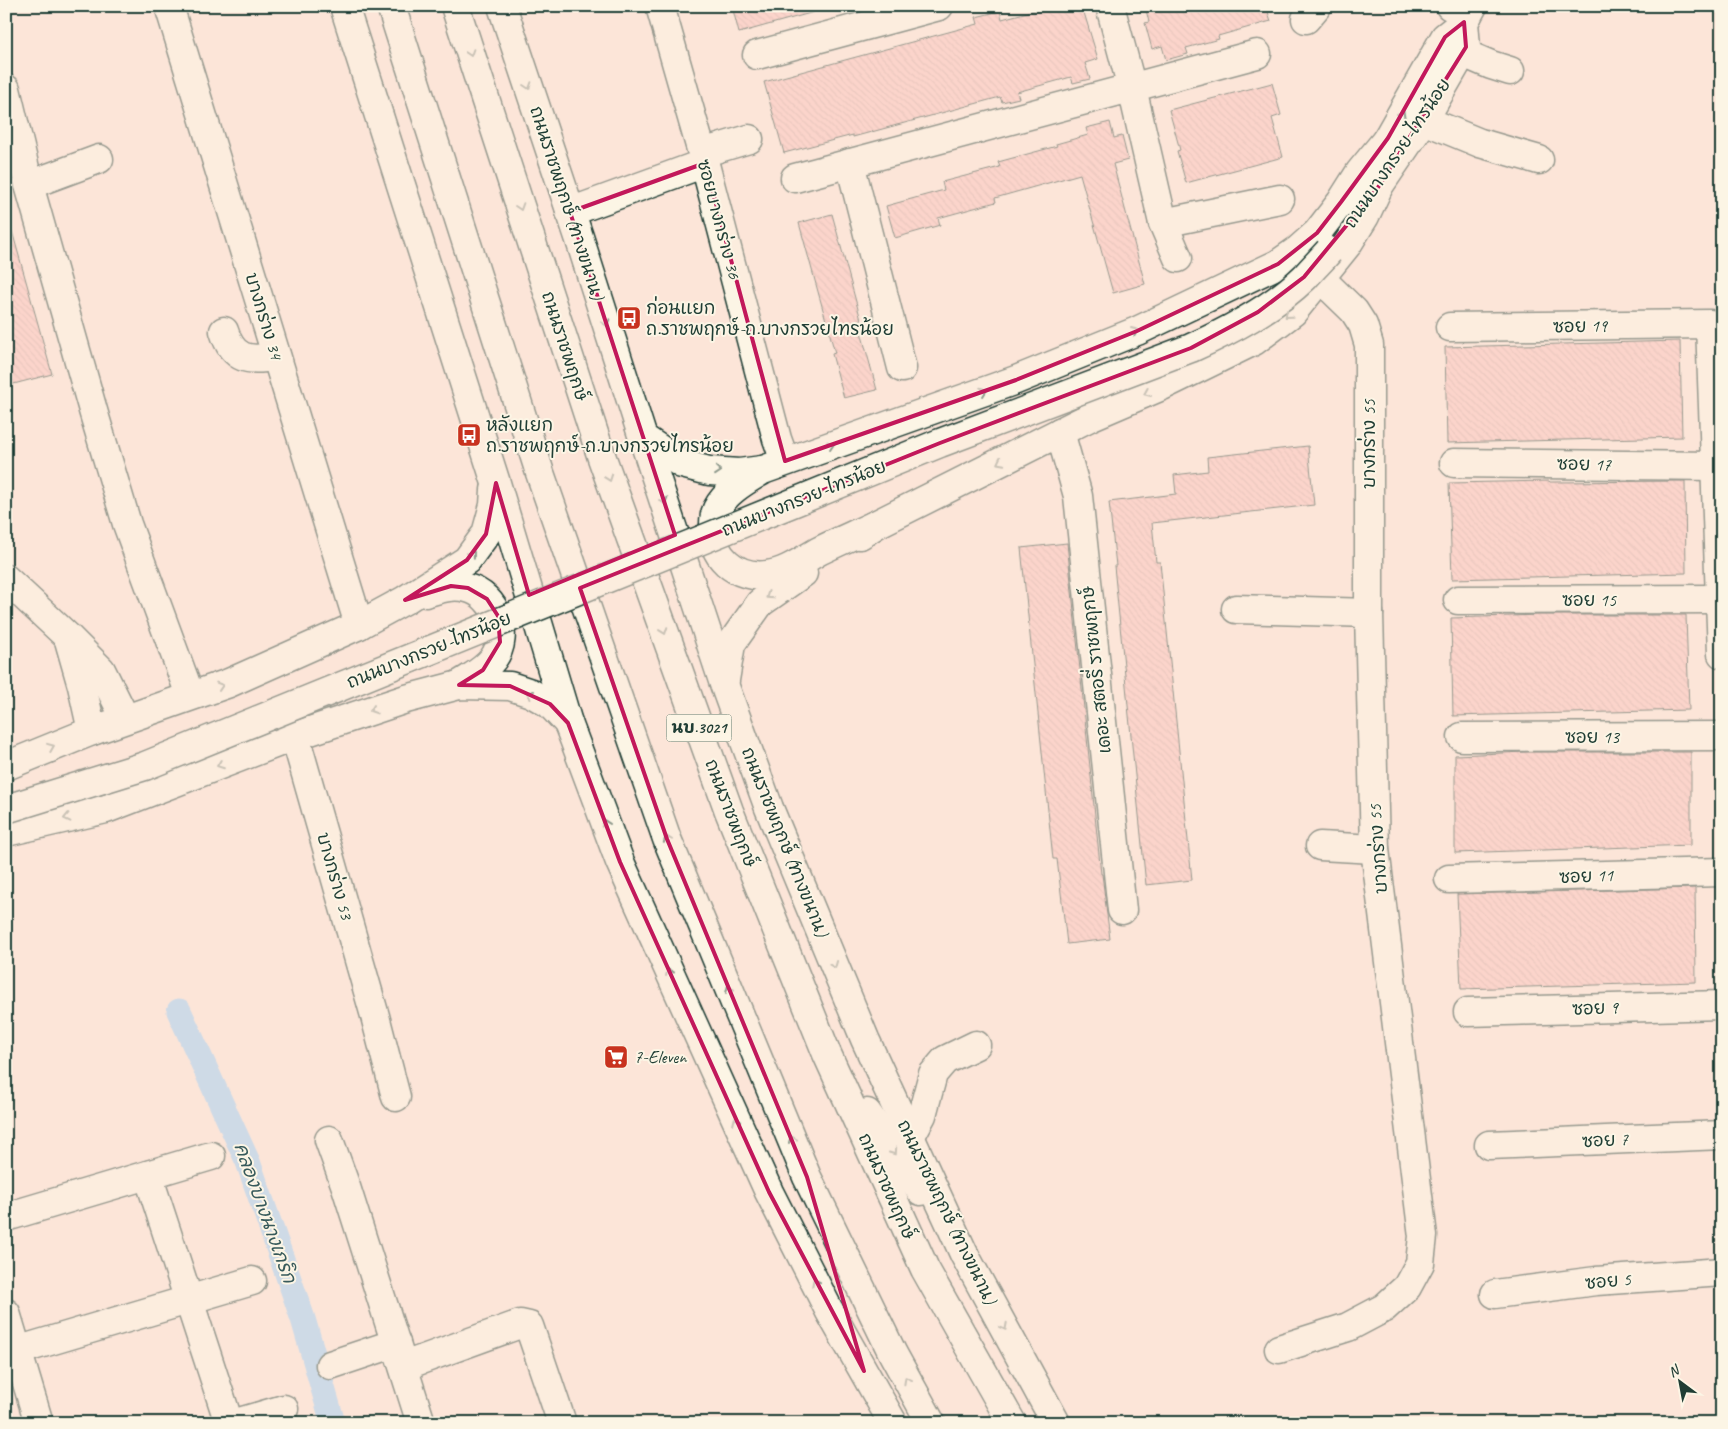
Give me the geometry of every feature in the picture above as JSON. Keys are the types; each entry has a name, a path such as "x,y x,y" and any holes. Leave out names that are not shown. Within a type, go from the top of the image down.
{"main road":[{"name":"บางกร่าง 34","path":"169,6 359,625"},
{"path":"344,6 496,483 568,723 620,862 760,1174 829,1310 893,1423"},
{"path":"390,6 540,472 667,839 808,1177 893,1354 931,1423"},
{"name":"ถนนราชพฤกษ์","path":"454,6 602,458 729,811 827,1054 925,1269 1012,1423"},
{"name":"ถนนราชพฤกษ์ (ทางขนาน)","path":"502,6 724,684 769,808 865,1039 964,1254 1056,1423"},
{"name":"ซอยบางกร่าง 36","path":"660,6 703,158 777,439 774,465"},
{"path":"757,55 939,6"},
{"path":"1110,6 1132,88 1163,223 1178,258"},
{"name":"ถนนบางกรวย-ไทรน้อย","path":"6,796 141,755 661,540 1187,337 1238,310 1275,286 1324,247 1379,186 1424,120 1466,47 1464,12"},
{"name":"ถนนบางกรวย-ไทรน้อย","path":"6,809 145,766 940,443 1216,337 1282,296 1304,277 1324,247 1445,37 1464,12"},
{"path":"1463,53 1510,71"},
{"path":"795,178 1257,54"},
{"path":"6,90 29,185 127,524 190,696"},
{"path":"1424,120 1480,143 1539,160"},
{"path":"643,438 682,464 709,471 739,473 774,465 1016,380 1137,331 1278,264 1298,250 1316,233 1341,202 1360,172 1388,138"},
{"path":"570,212 749,139"},
{"path":"29,185 99,159"},
{"path":"850,164 902,368"},
{"path":"774,465 744,481 726,496 716,510 712,533 716,549 722,559 735,570 752,576 769,575 785,570 820,550 875,525 1060,432 1254,341 1293,312 1347,245 1365,216 1379,186"},
{"path":"1163,223 1280,199"},
{"name":"บางกร่าง 55","path":"1279,1349 1348,1327 1384,1308 1407,1287 1420,1263 1423,1236 1375,849 1369,613 1369,345 1363,325 1354,311 1320,278"},
{"name":"ซอย 19","path":"1450,327 1710,324 1717,394"},
{"path":"224,331 228,345 238,354 248,359 276,356"},
{"path":"1717,394 1715,466 1720,541 1722,654"},
{"name":"เดอะ สตอรี่ ราชพฤกษ์","path":"1060,432 1078,496 1122,910"},
{"name":"ซอย 17","path":"1454,463 1715,466"},
{"path":"6,766 126,718 229,683 359,625 405,600 467,560 486,534 494,505 496,483"},
{"path":"724,684 731,644 760,603 875,525"},
{"path":"6,579 101,670 126,718"},
{"path":"405,600 440,588 452,586 468,588 487,599 498,616 501,632 500,642 494,658 483,670 459,685"},
{"name":"ซอย 15","path":"1458,600 1720,599"},
{"path":"1236,609 1369,613"},
{"path":"68,637 92,731"},
{"path":"6,832 106,809 295,736 406,699 459,685 510,686 531,693 550,704 568,723"},
{"name":"บางกร่าง 53","path":"295,736 375,1016 396,1097"},
{"name":"ซอย 13","path":"1462,738 1722,736"},
{"path":"1320,846 1375,849"},
{"name":"ซอย 11","path":"1449,880 1722,872"},
{"name":"ซอย 9","path":"1468,1012 1722,1004"},
{"path":"910,1137 922,1115 933,1074 946,1060 976,1045"},
{"path":"827,1054 964,1254"},
{"name":"ซอย 7","path":"1489,1145 1722,1135"},
{"path":"329,1140 421,1423"},
{"path":"6,1217 211,1156"},
{"path":"148,1175 229,1423"},
{"path":"808,1177 864,1371"},
{"name":"ซอย 5","path":"1495,1294 1596,1281 1722,1272"},
{"path":"12,1352 252,1281"},
{"path":"6,1313 12,1352 39,1423"},
{"path":"330,1365 400,1355 520,1324 529,1326 562,1423"},
{"path":"236,1423 284,1409"}],"highlighted area":[{"path":"1464,22 1466,47 1379,186 1304,277 1258,312 1191,348 940,443 580,588 667,839 807,1177 864,1371 769,1192 620,862 568,723 550,704 510,686 459,685 483,670 500,642 498,616 487,599 468,588 451,586 405,600 467,560 486,534 496,483 529,595 675,535 570,212 705,163 785,461 1016,380 1137,331 1278,264 1317,233 1341,202 1388,138 1445,37"}],"building":[{"path":"732,6 813,6 814,12 739,33"},
{"path":"1050,6 1082,6 1098,59 1085,63 1090,79 1073,83 1071,77 1017,92 1019,98 1002,102 1000,97 853,137 853,135 784,153 764,82 978,24 976,17 1000,11 1002,19"},
{"path":"1145,6 1266,6 1271,21 1218,36 1219,39 1186,48 1188,54 1166,60 1162,46 1152,49 1145,23 1149,22"},
{"path":"1272,83 1281,115 1272,118 1283,157 1186,183 1177,151 1180,150 1169,110"},
{"path":"1110,122 1114,138 1122,136 1128,160 1113,164 1145,284 1113,293 1080,174 995,198 996,202 938,218 940,225 895,238 886,206 944,190 942,182 1000,167 998,162 1057,146 1056,144 1088,135 1086,128"},
{"path":"832,214 861,320 858,321 877,390 844,398 832,354 835,353 799,223"},
{"path":"12,231 52,374 6,386 6,232"},
{"path":"1680,341 1682,437 1447,443 1445,347"},
{"path":"1308,446 1314,505 1152,523 1156,562 1160,562 1192,880 1146,885 1109,502 1176,494 1174,475 1208,471 1207,457"},
{"path":"1685,481 1686,573 1452,579 1449,483"},
{"path":"1067,543 1101,874 1110,939 1067,944 1057,859 1053,859 1021,548"},
{"path":"1539,615 1686,615 1689,710 1453,716 1451,618"},
{"path":"1526,752 1691,752 1691,845 1455,853 1455,755"},
{"path":"1695,888 1696,982 1461,989 1457,894"}],"waterway":[{"name":"คลองบางนางเกริก","path":"179,1011 248,1162 303,1319 333,1423"}],"place":[{"name":"ก่อนแยก ถ.ราชพฤกษ์-ถ.บางกรวยไทรน้อย","path":"629,318"},
{"name":"หลังแยก ถ.ราชพฤกษ์-ถ.บางกรวยไทรน้อย","path":"469,435"},
{"name":"7-Eleven","path":"616,1057"}]}
